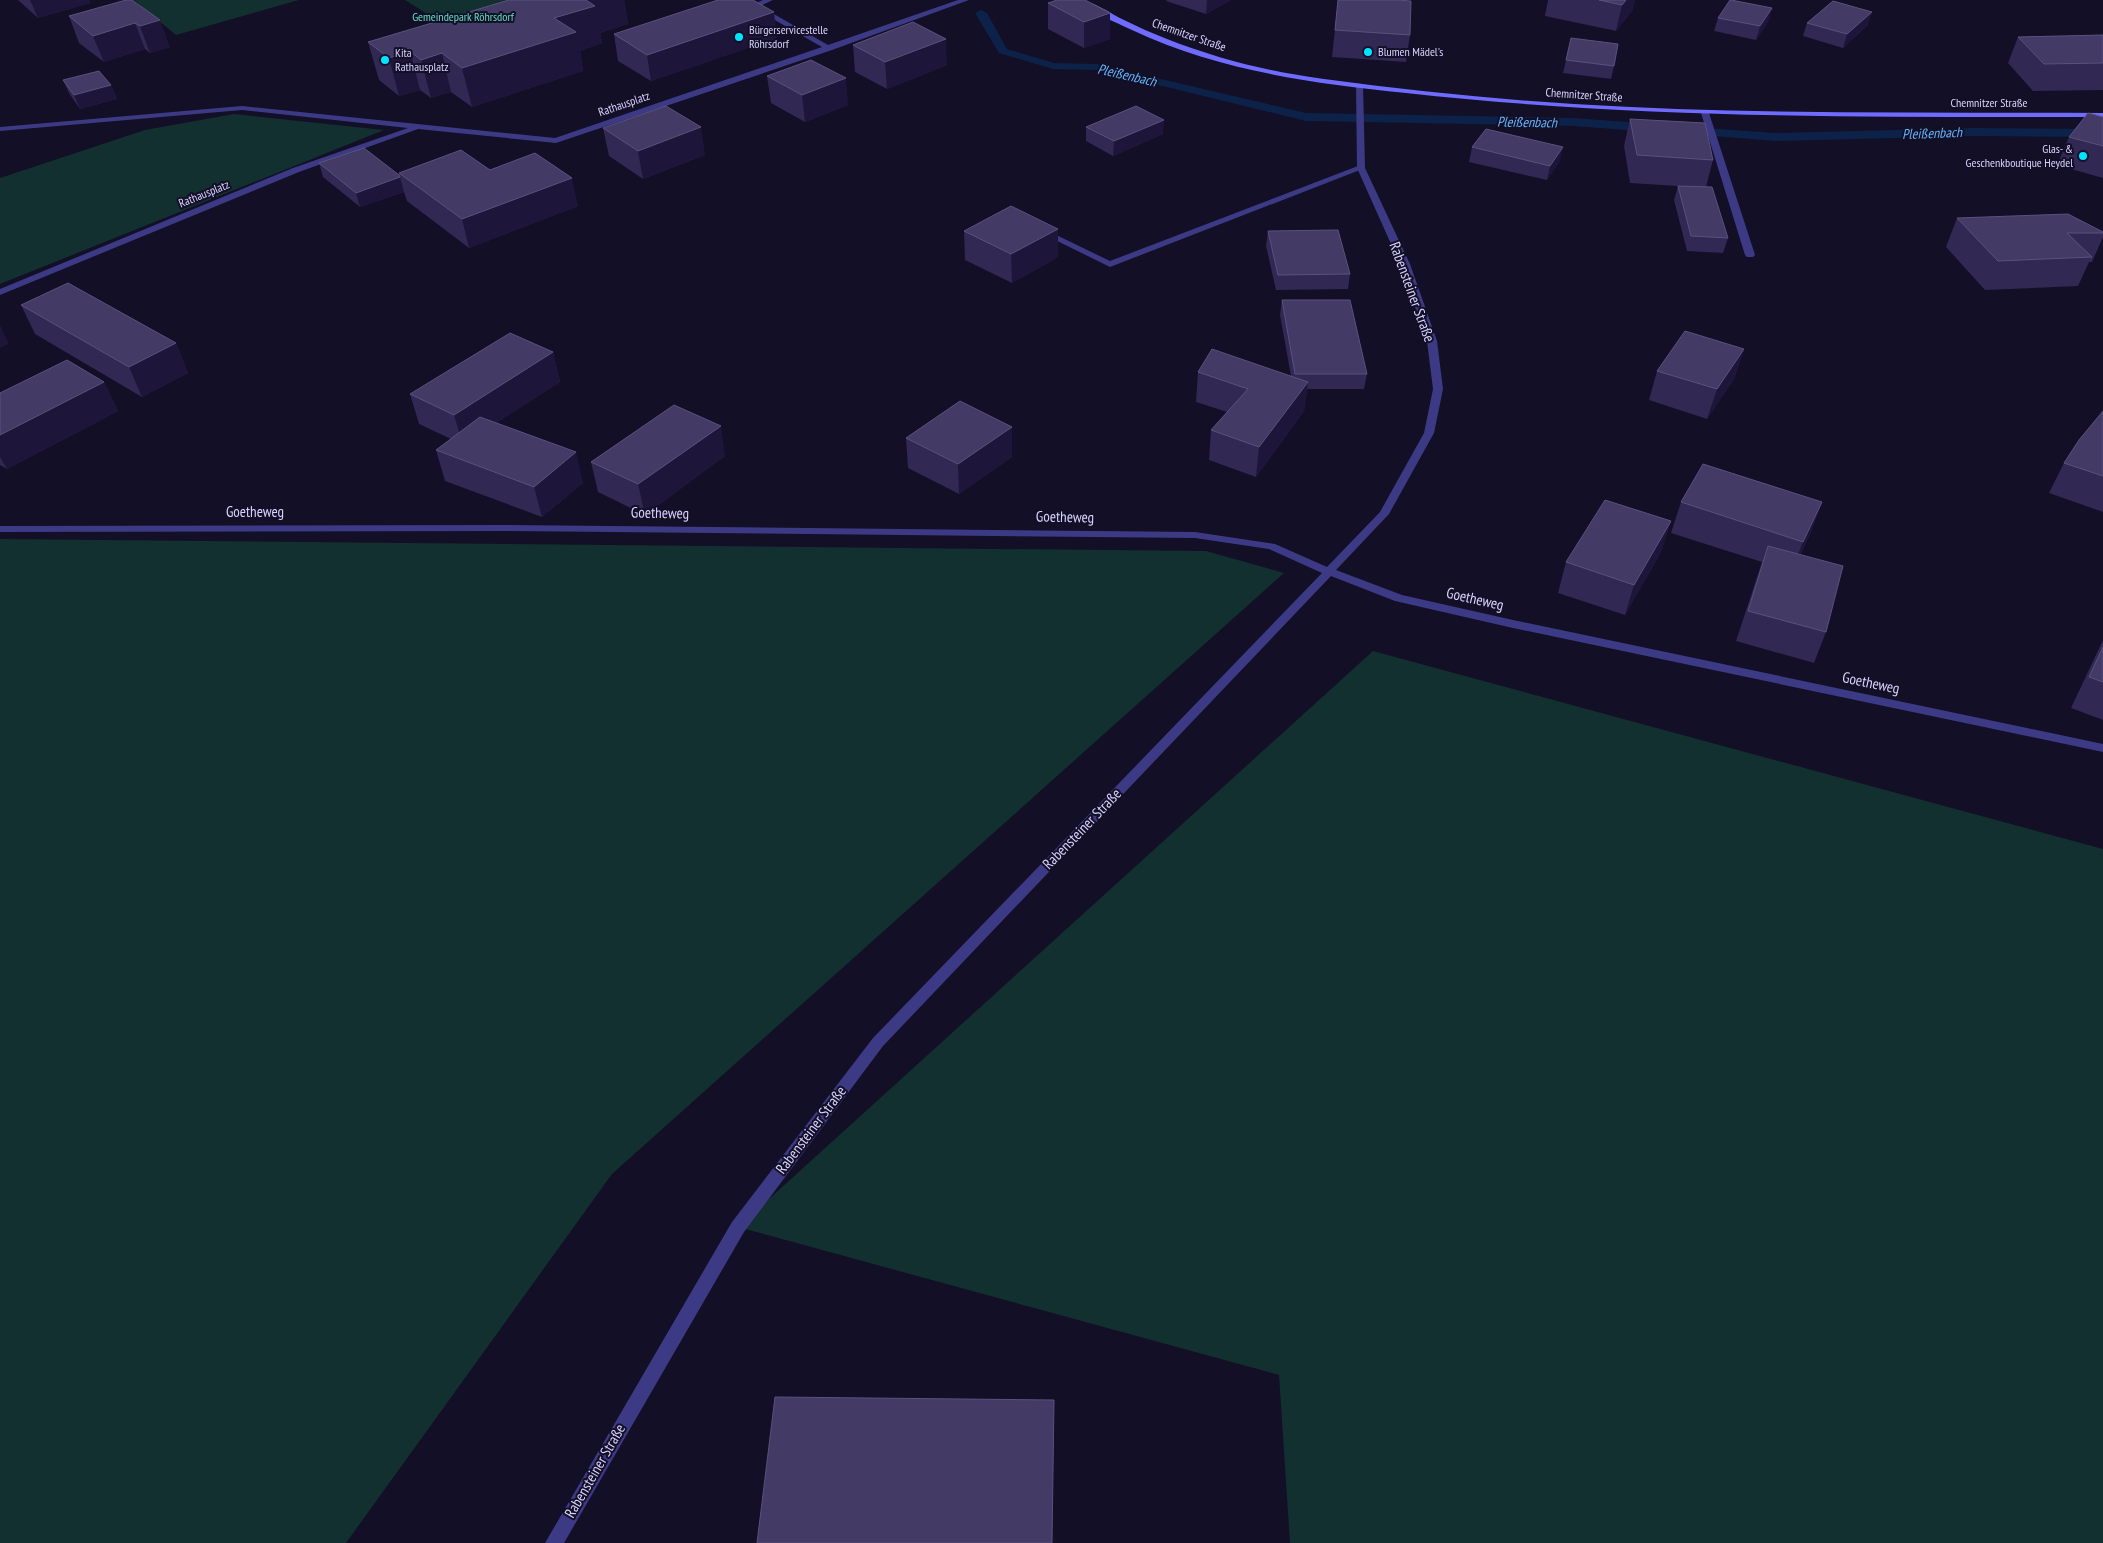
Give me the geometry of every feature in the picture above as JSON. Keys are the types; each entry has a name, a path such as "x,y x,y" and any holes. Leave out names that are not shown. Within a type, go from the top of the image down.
{"street":[{"path":"769,0 752,4 829,48"},
{"name":"Rathausplatz","path":"0,129 242,108 556,141 965,0"},
{"name":"Chemnitzer Straße","path":"1080,0 1106,16 1179,46 1251,68 1359,85 1504,101 1705,113 2103,115"},
{"name":"Rabensteiner Straße","path":"554,1543 738,1226 878,1042 1384,514 1429,433 1438,390 1432,341 1404,264 1361,168 1358,127 1359,85"},
{"path":"1705,113 1750,255"},
{"name":"Rathausplatz","path":"0,292 296,170 420,126"},
{"path":"1038,230 1110,264 1361,168"},
{"name":"Goetheweg","path":"0,528 507,528 1195,534 1271,546 1330,572 1398,598 2103,748"}],"green space":[{"path":"134,0 299,0 176,35"},
{"name":"Gemeindepark Röhrsdorf","path":"405,0 581,0 460,35"},
{"path":"234,114 384,130 0,284 0,178 145,130"},
{"path":"0,539 1206,551 1284,573 612,1174 346,1543 0,1543"},
{"path":"1373,651 2103,849 2103,1543 1290,1543 1279,1375 738,1227"}],"building":[{"path":"132,0 160,20 140,26 135,23 93,36 69,16"},
{"path":"509,0 586,0 595,6 554,18 576,32 462,68 442,53 421,60 410,51 389,58 368,42"},
{"path":"718,0 753,0 774,12 647,55 614,34"},
{"path":"1057,0 1085,0 1110,13 1084,22 1048,3"},
{"path":"1338,0 1411,1 1410,35 1335,30"},
{"path":"1599,0 1626,0 1622,5"},
{"path":"1730,0 1772,8 1760,26 1718,18"},
{"path":"1833,1 1872,12 1847,34 1807,23"},
{"path":"913,22 946,39 885,62 853,45"},
{"path":"2103,35 2103,63 2044,64 2018,37"},
{"path":"1571,38 1618,44 1614,66 1566,60"},
{"path":"811,60 846,78 802,95 767,76"},
{"path":"99,71 111,85 74,95 63,80"},
{"path":"666,106 701,127 638,151 603,128"},
{"path":"1136,106 1164,120 1114,141 1086,127"},
{"path":"2088,113 2103,117 2103,146 2069,137"},
{"path":"1630,119 1705,123 1713,160 1637,155"},
{"path":"1486,129 1563,147 1550,166 1472,147"},
{"path":"364,148 400,177 356,193 319,163"},
{"path":"461,150 490,170 535,153 572,178 462,219 399,173"},
{"path":"1678,186 1712,187 1728,238 1691,236"},
{"path":"1011,206 1058,229 1011,254 964,231"},
{"path":"2068,214 2103,232 2067,233 2092,257 1998,261 1957,218"},
{"path":"1338,230 1350,274 1278,275 1268,231"},
{"path":"68,283 176,343 129,367 21,305"},
{"path":"1282,300 1350,300 1367,374 1295,374"},
{"path":"1685,331 1744,349 1717,389 1657,371"},
{"path":"510,333 553,352 454,415 410,394"},
{"path":"1212,349 1308,382 1259,447 1211,430 1248,389 1198,372"},
{"path":"67,360 104,382 0,435 0,393"},
{"path":"960,401 1012,427 958,464 906,438"},
{"path":"674,405 721,426 638,484 591,462"},
{"path":"2103,411 2103,476 2064,463 2079,440"},
{"path":"480,417 576,452 534,487 436,450"},
{"path":"1703,464 1822,502 1803,542 1681,502"},
{"path":"1605,500 1671,521 1634,585 1566,562"},
{"path":"1768,546 1843,566 1826,632 1748,611"},
{"path":"2103,647 2103,682 2089,677"},
{"path":"775,1397 1054,1400 1052,1543 757,1543"}],"waterway":[{"name":"Pleißenbach","path":"981,13 1003,51 1053,66 1097,67 1306,117 1573,122 1654,128"},
{"name":"Pleißenbach","path":"1692,131 1775,137 1973,132 2103,133"}],"place":[{"name":"Bürgerservicestelle Röhrsdorf","path":"739,37"},
{"name":"Blumen Mädel's","path":"1368,52"},
{"name":"Kita Rathausplatz","path":"385,60"},
{"name":"Glas- & Geschenkboutique Heydel","path":"2083,156"}]}
